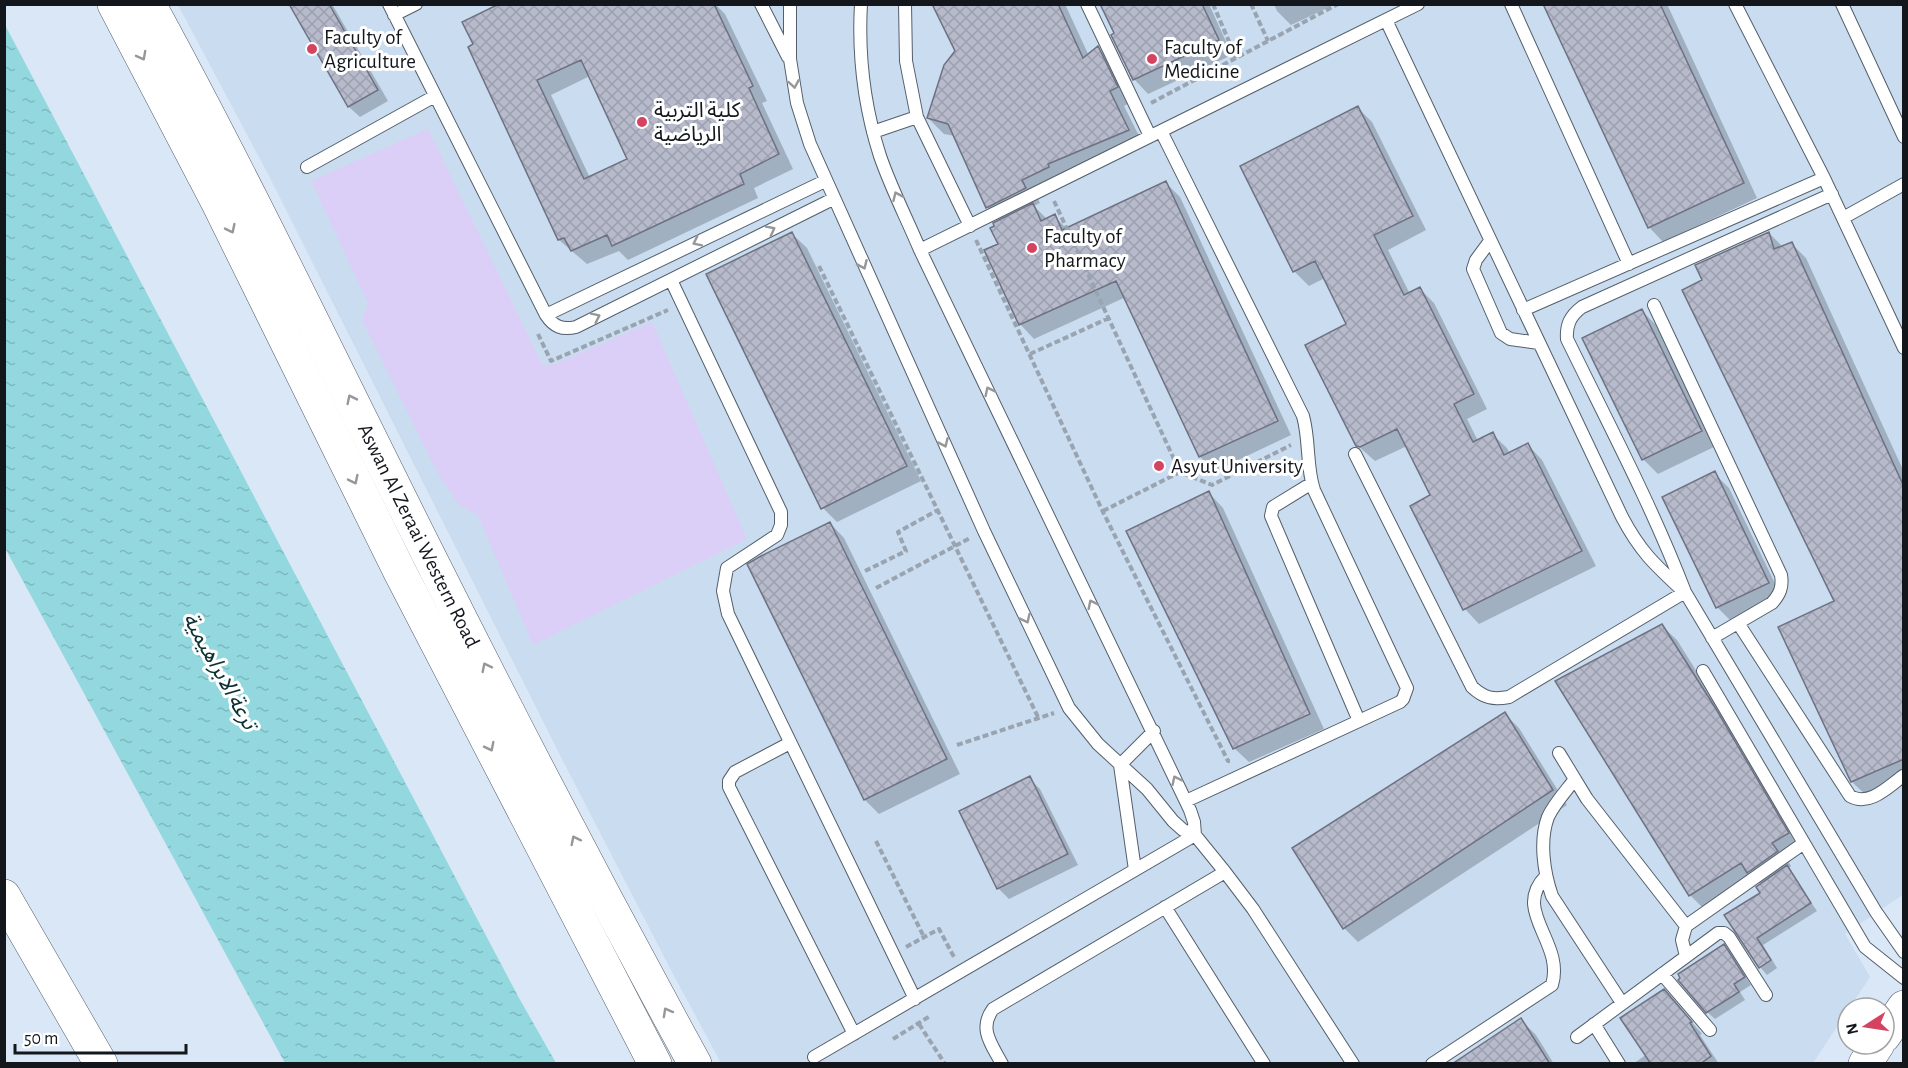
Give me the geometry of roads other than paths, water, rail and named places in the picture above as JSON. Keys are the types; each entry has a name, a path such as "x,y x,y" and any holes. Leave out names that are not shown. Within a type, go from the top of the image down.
{"main road":[{"name":"Aswan Al Zeraai Western Road","path":"114,4 217,201 400,572 655,1064"},
{"name":"Aswan Al Zeraai Western Road","path":"149,4 246,187 429,557 602,893 695,1064"},
{"path":"4,896 101,1064"}],"lane":[{"path":"416,4 392,10 546,315 558,327 567,329 576,327 833,199"},
{"path":"761,4 790,59"},
{"path":"790,4 790,59 797,103 810,144 984,531 1069,708 1087,732 1158,800 1173,821 1183,830 1195,835 1225,872 1264,926 1353,1064"},
{"path":"861,4 861,64 873,132 881,158 920,250 1154,731 1186,801 1194,822 1195,835"},
{"path":"904,4 906,61 917,117 970,226"},
{"path":"1087,4 1138,110 1155,134 1303,416 1308,437 1312,483 1407,688 1400,702 1186,801"},
{"path":"920,250 1418,4"},
{"path":"1511,4 1629,264"},
{"path":"1735,4 1824,177 1904,348"},
{"path":"1842,4 1904,137"},
{"path":"1386,20 1635,541 1649,559 1685,592"},
{"path":"307,167 435,96"},
{"path":"873,132 917,117"},
{"path":"1524,310 1824,177"},
{"path":"546,315 825,181"},
{"path":"1844,218 1904,184"},
{"path":"1832,194 1582,307 1571,317 1567,339 1641,490 1685,592 1876,912 1904,952"},
{"path":"1490,240 1473,268 1501,333 1510,339 1539,343"},
{"path":"671,280 781,512 781,525 777,535 727,568 723,591 728,614 915,999"},
{"path":"1654,305 1781,575 1782,588 1772,603 1712,638"},
{"path":"1355,454 1472,687 1490,699 1509,697 1685,592"},
{"path":"1312,483 1273,507 1271,516 1359,721"},
{"path":"1738,623 1850,796 1866,800 1903,776"},
{"path":"1703,671 1865,947 1904,978"},
{"path":"1120,765 1154,731"},
{"path":"790,743 735,772 729,781 729,787 854,1034"},
{"path":"1558,753 1587,799 1686,926"},
{"path":"1120,765 1135,870"},
{"path":"1575,778 1548,817 1544,847 1546,876 1552,896 1622,1003"},
{"path":"814,1057 1195,835"},
{"path":"1686,956 1682,940 1686,926 1804,843"},
{"path":"1002,1064 986,1033 986,1020 993,1008 1225,872"},
{"path":"1432,1064 1552,985 1556,973 1554,958 1534,909 1533,900 1539,883 1546,876"},
{"path":"1166,907 1264,1064"},
{"path":"1577,1037 1718,933 1727,934 1766,995"},
{"path":"1662,974 1710,1030"},
{"path":"1594,1024 1619,1064"}],"water":[{"name":"ترعة الابراهيمية","path":"4,23 519,998 556,1063 285,1063 5,548"}],"place":[{"name":"Faculty of Agriculture","path":"312,49"},
{"name":"Faculty of Medicine","path":"1152,59"},
{"name":"كلية التربية الرياضية","path":"642,122"},
{"name":"Faculty of Pharmacy","path":"1032,248"},
{"name":"Asyut University","path":"1159,466"}]}
